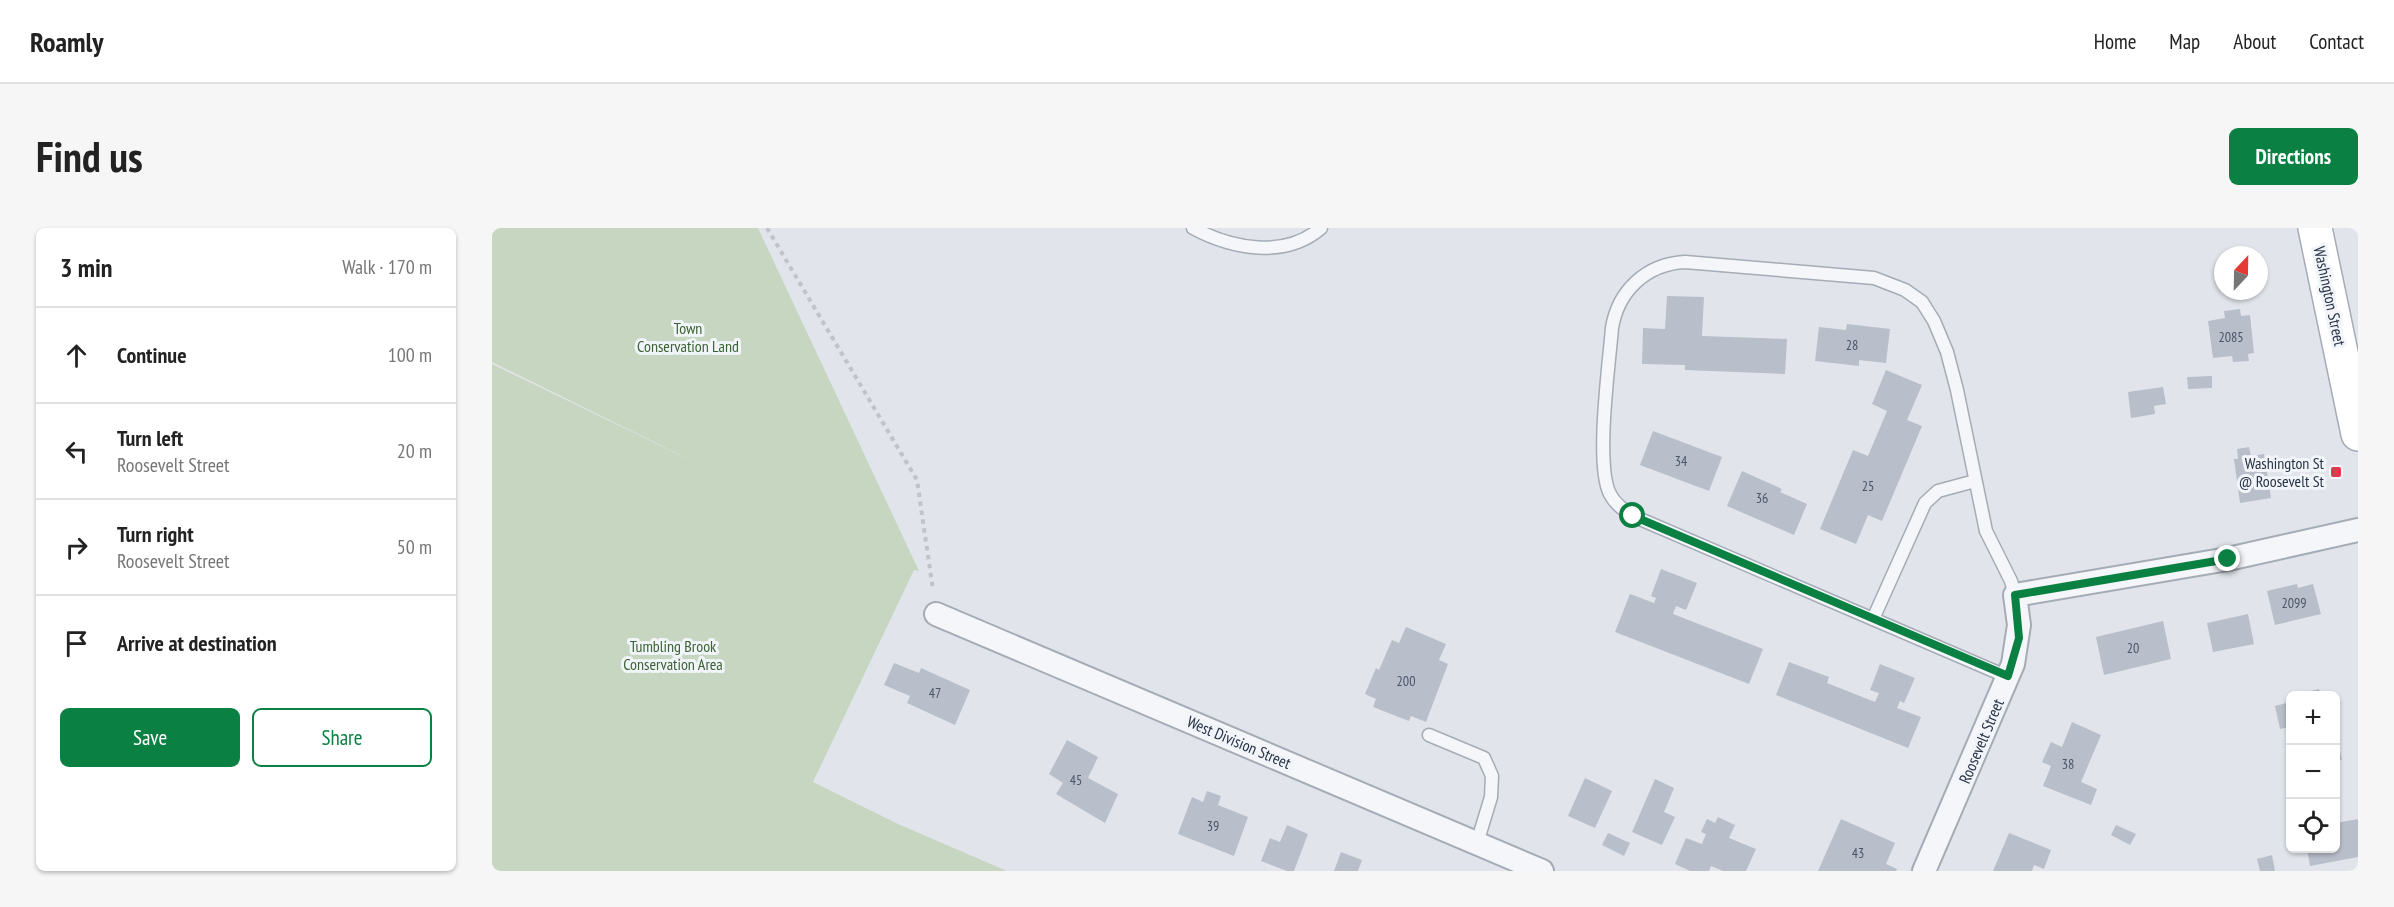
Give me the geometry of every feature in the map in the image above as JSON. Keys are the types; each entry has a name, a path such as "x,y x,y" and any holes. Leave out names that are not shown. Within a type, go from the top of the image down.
{"main road":[{"name":"Washington Street","path":"2315,228 2349,343 2358,434"}],"street":[{"path":"2015,595 2228,559 2358,530"},
{"name":"Roosevelt Street","path":"1924,871 2008,676 2019,638 2015,595"},
{"name":"West Division Street","path":"936,614 1542,871"}],"lane":[{"path":"1193,228 1232,243 1267,248 1300,243 1321,228"},
{"path":"2008,676 1633,516 1615,503 1606,481 1603,453 1612,328 1614,316 1626,294 1654,268 1685,262 1874,278 1905,290 1922,302 1929,311 1947,352 1986,531 2011,581 2015,595"},
{"path":"1873,619 1925,503 1938,491 1976,481"},
{"path":"1429,735 1484,758 1492,776 1491,797 1477,843"}],"path":[{"path":"768,228 917,480 936,614"}],"green space":[{"name":"Tumbling Brook Conservation Area","path":"492,228 758,228 919,571 914,570 813,782 898,824 1007,871 492,871 492,364 713,471 492,362"}],"building":[{"path":"1667,296 1704,297 1702,336 1787,339 1785,374 1685,370 1685,365 1642,364 1643,328 1665,329"},
{"path":"2240,309 2241,316 2250,315 2254,353 2248,354 2249,361 2233,362 2232,356 2213,358 2208,321 2225,318 2224,311"},
{"path":"1847,324 1890,329 1886,363 1859,360 1859,366 1815,361 1819,327 1846,330"},
{"path":"1886,370 1922,385 1907,420 1922,426 1882,521 1868,515 1856,544 1820,529 1853,450 1868,456 1887,411 1872,404"},
{"path":"2212,376 2212,388 2188,389 2187,377"},
{"path":"2163,387 2166,404 2154,406 2155,414 2131,418 2128,392"},
{"path":"1653,431 1722,457 1709,491 1640,465"},
{"path":"2249,447 2251,456 2264,454 2271,498 2240,503 2234,459 2238,459 2237,449"},
{"path":"1742,471 1782,489 1780,492 1807,504 1794,535 1727,506"},
{"path":"1661,569 1697,583 1686,610 1676,606 1673,614 1763,649 1749,684 1615,632 1630,594 1654,603 1656,598 1651,596"},
{"path":"2297,584 2298,588 2313,584 2321,614 2275,625 2267,591"},
{"path":"2248,614 2254,644 2213,652 2207,623"},
{"path":"2163,621 2171,659 2104,675 2096,637"},
{"path":"1406,627 1446,644 1439,660 1448,664 1426,722 1411,716 1409,721 1373,707 1376,699 1365,694 1392,640 1399,643"},
{"path":"1789,662 1829,677 1827,683 1875,702 1879,693 1870,690 1880,664 1915,678 1904,703 1900,701 1897,708 1921,717 1908,748 1776,695"},
{"path":"894,663 919,673 921,668 970,690 955,725 907,703 910,696 884,685"},
{"path":"2286,703 2286,728 2280,729 2275,706"},
{"path":"2072,722 2101,735 2081,782 2097,789 2091,805 2043,786 2051,766 2042,762 2051,742 2062,747"},
{"path":"1067,740 1098,757 1088,778 1118,794 1105,823 1056,794 1063,783 1049,774"},
{"path":"1585,778 1612,791 1595,828 1568,816"},
{"path":"1655,779 1674,788 1664,812 1675,817 1662,845 1632,832"},
{"path":"1207,791 1221,796 1218,805 1248,817 1234,856 1178,834 1192,797 1203,802"},
{"path":"1718,817 1735,825 1729,838 1756,849 1746,871 1723,871 1711,866 1709,871 1690,871 1675,864 1686,838 1702,844 1706,834 1701,832 1707,819 1715,823"},
{"path":"1841,819 1895,843 1886,864 1897,869 1896,871 1818,871"},
{"path":"2358,819 2358,857 2310,866 2308,853 2340,853 2340,822"},
{"path":"1287,825 1308,834 1294,871 1287,871 1261,861 1270,838 1280,842"},
{"path":"2116,825 2136,834 2130,845 2111,835"},
{"path":"1608,833 1630,843 1624,856 1602,845"},
{"path":"2009,833 2051,850 2044,869 2034,865 2032,871 1993,871"},
{"path":"1341,852 1362,860 1358,871 1334,871"},
{"path":"2272,855 2275,871 2260,871 2257,859"}],"place":[{"name":"Washington St @ Roosevelt St","path":"2336,472"}],"route":[{"path":"1633,516 2008,676 2019,638 2015,595 2228,559"}],"park label":[{"name":"Town Conservation Land","path":"688,337"}]}
